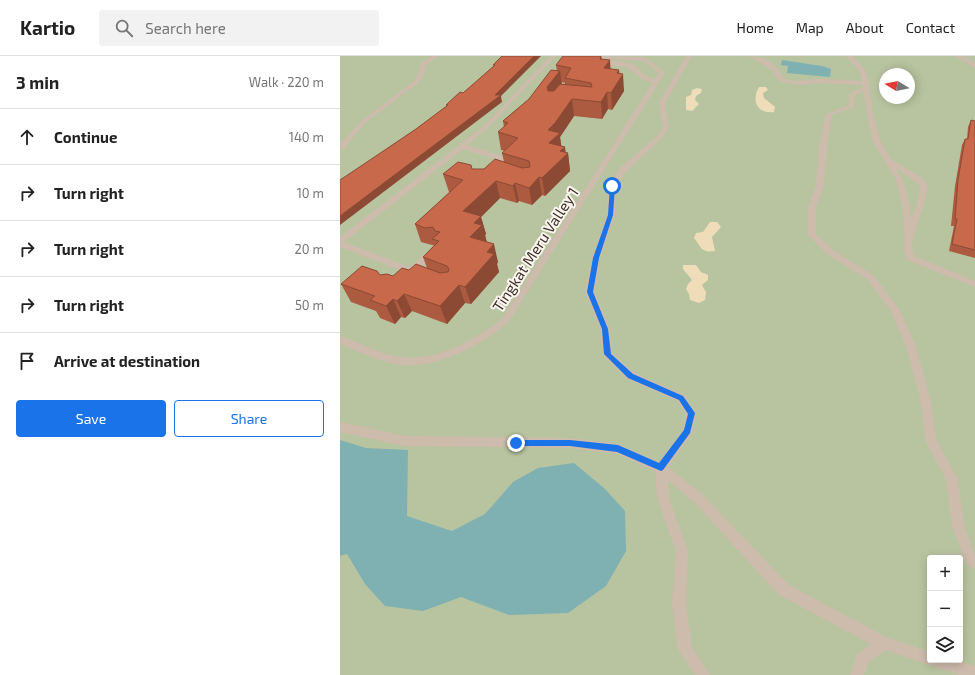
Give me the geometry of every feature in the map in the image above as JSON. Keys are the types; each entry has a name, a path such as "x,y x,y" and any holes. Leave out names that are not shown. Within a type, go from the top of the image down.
{"street":[{"path":"340,148 362,124 416,82 421,74 423,64 435,56"},
{"path":"340,241 486,127 534,81 553,56"},
{"path":"588,56 603,63 630,62 643,57 661,71 662,75 658,82 645,79 630,62"},
{"path":"689,56 662,102 666,127 660,136 625,168 612,186 611,215 596,258 590,292 605,329 608,354 631,376 681,398 692,413 688,431 661,468 663,498 682,551 679,604 685,649 703,675"},
{"path":"752,56 775,69 779,77 784,81 801,83 818,81 866,85"},
{"path":"849,56 863,71 877,142 900,180 906,204 909,240 908,252 910,258 975,284"},
{"path":"958,56 975,66"},
{"name":"Tingkat Meru Valley 1","path":"340,340 394,359 415,361 438,356 459,348 493,331 505,321 514,310 658,82"},
{"path":"866,85 851,95 852,106 829,114 827,132 823,146 820,184 812,208 812,235 830,252 870,277 895,310 911,347 924,393 932,442 952,480 958,526 971,561 975,563"},
{"path":"462,146 506,160 493,171 500,173"},
{"path":"886,158 918,179 924,186 921,207 909,240"},
{"path":"340,244 424,276"},
{"path":"401,280 436,248"},
{"path":"340,427 405,441 570,443 618,449 661,468 700,500 784,590 883,643 927,658"},
{"path":"857,675 862,659 883,643"},
{"path":"943,663 975,673"}],"green space":[{"path":"340,56 975,56 975,675 340,675"}],"sand":[{"path":"759,87 766,87 768,90 763,93 764,98 775,107 774,112 763,111 757,106 756,97"},
{"path":"697,88 702,89 701,93 696,96 695,100 699,104 692,111 686,110 686,97 691,95 692,90"},
{"path":"710,222 717,222 721,227 712,237 715,251 707,251 702,249 694,238 696,233 703,232"},
{"path":"683,265 696,265 701,272 708,275 708,280 702,285 706,292 705,300 699,303 690,300 686,289 692,280 683,269"}],"water":[{"path":"782,60 822,66 831,69 830,77 787,73 788,66 781,65"},
{"path":"340,440 366,448 408,450 407,516 452,531 485,514 513,482 538,468 574,463 605,489 625,511 626,551 606,586 568,613 509,615 461,597 423,611 385,606 365,584 347,554 340,556"}],"building":[{"path":"502,56 534,56 495,95 501,95 340,216 340,180 416,129 448,105 446,105 460,92 463,93 495,65 493,65"},
{"path":"563,56 601,56 600,59 610,60 604,68 619,70 617,73 623,74 611,93 607,92 601,102 572,99 555,123 548,130 560,133 549,143 565,147 560,151 568,153 542,178 539,177 529,188 515,183 513,186 496,181 463,211 481,216 474,223 482,225 470,237 494,244 487,252 494,254 465,287 459,285 440,306 404,294 397,301 393,299 386,306 370,300 375,296 341,284 362,266 377,271 380,275 387,274 393,276 402,268 409,270 416,264 440,273 448,272 449,269 447,266 423,257 439,241 432,239 440,232 435,231 433,227 425,228 415,224 463,180 443,174 458,162 471,165 472,169 484,169 495,159 522,168 530,167 529,161 502,153 518,138 498,132 508,123 503,121 529,99 551,70 560,71 547,87 548,91 554,91 560,84 592,87 591,83 565,78 571,68 556,65"},
{"path":"971,120 975,121 975,250 952,244 957,219 955,219 958,180 965,139 968,139"}],"route":[{"path":"516,443 570,443 618,449 661,468 688,431 692,413 681,398 631,376 608,354 605,329 590,292 596,258 611,215 612,186"}]}
